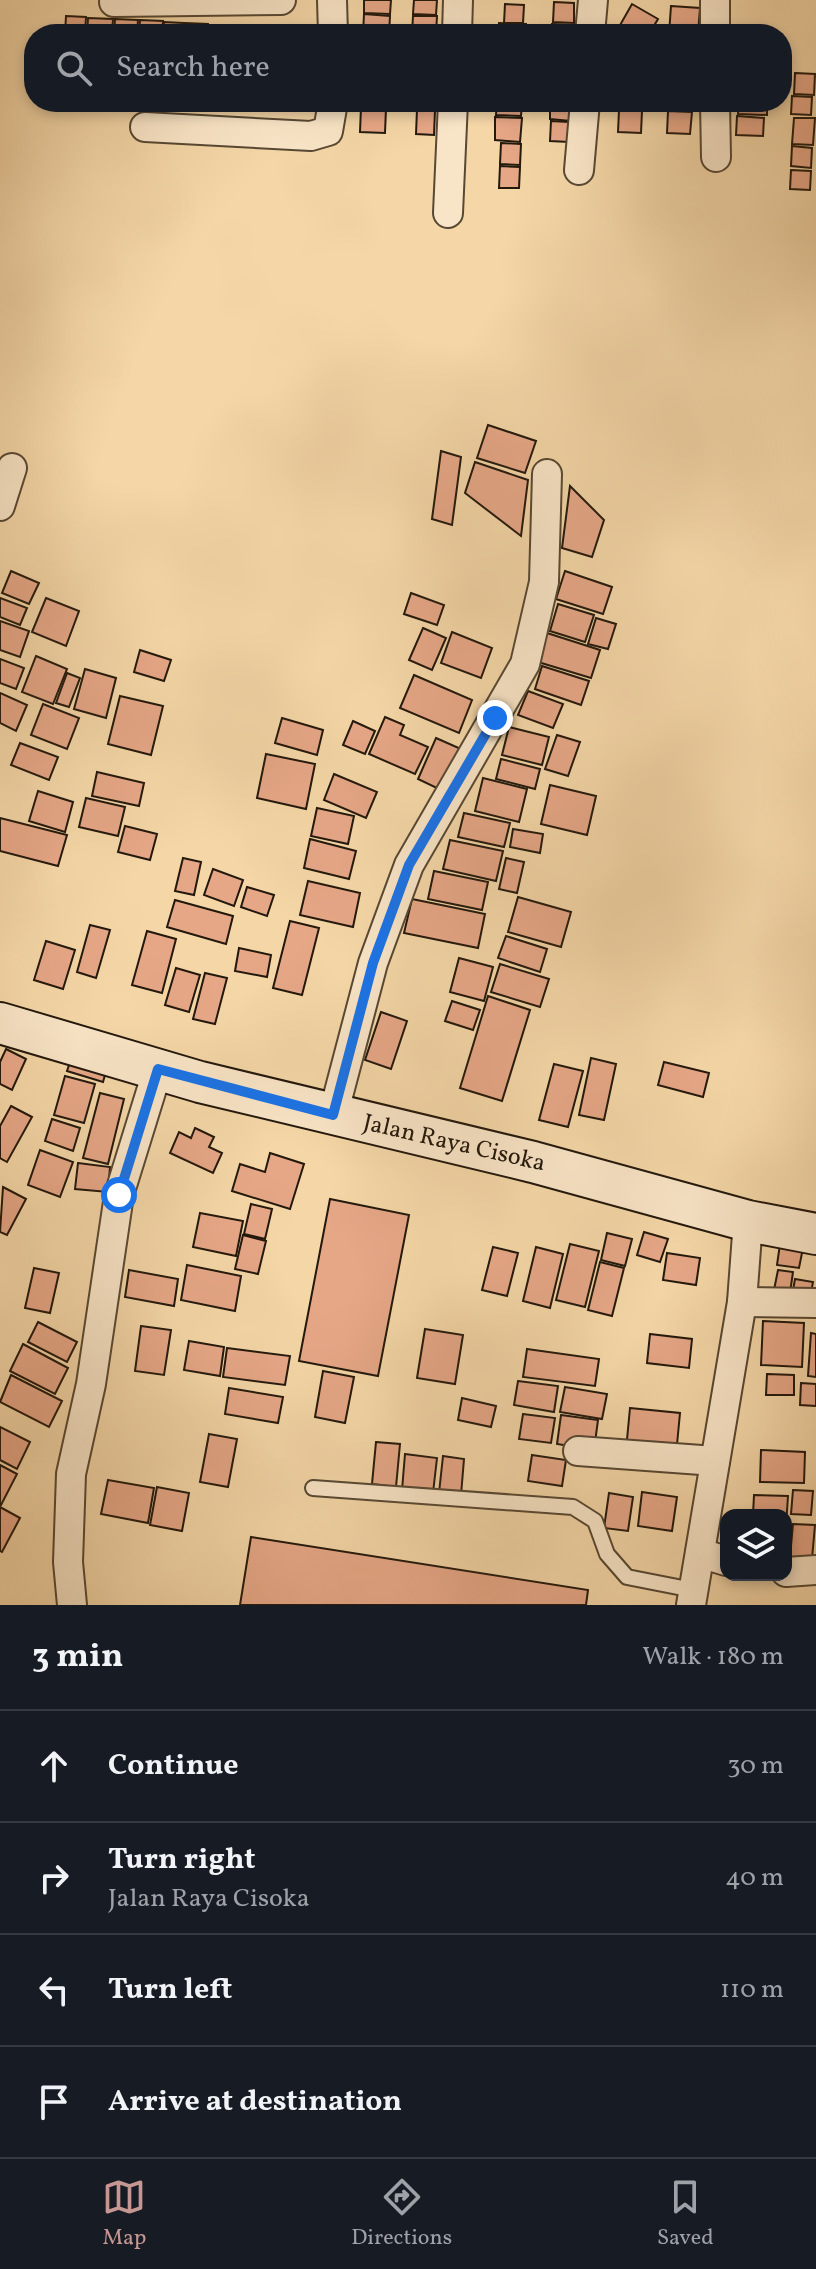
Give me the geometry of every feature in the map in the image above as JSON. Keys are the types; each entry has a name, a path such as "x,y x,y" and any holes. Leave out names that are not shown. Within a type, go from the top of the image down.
{"street":[{"path":"114,2 281,0"},
{"path":"332,0 333,24"},
{"path":"457,24 458,0"},
{"path":"591,24 593,0"},
{"path":"715,0 715,24"},
{"path":"145,127 311,136 328,131 331,112"},
{"path":"448,213 453,112"},
{"path":"579,170 584,112"},
{"path":"715,112 716,157"},
{"path":"0,506 12,468"},
{"path":"333,1115 373,963 409,865 525,664 544,582 547,474"},
{"name":"Jalan Raya Cisoka","path":"0,1023 333,1115 533,1162 748,1221 816,1234"},
{"path":"72,1605 68,1562 71,1474 91,1384 119,1195 158,1069"},
{"path":"692,1598 713,1557 715,1461 742,1302 748,1221"},
{"path":"742,1302 816,1303"},
{"path":"578,1451 715,1461"},
{"path":"792,1572 816,1570"}],"lane":[{"path":"313,1488 573,1507 595,1521 607,1554 627,1577 692,1598"}],"building":[{"path":"364,0 391,0 390,14 364,13"},
{"path":"414,0 437,0 436,15 413,14"},
{"path":"554,2 574,3 574,23 553,22"},
{"path":"505,4 524,5 523,23 504,23"},
{"path":"632,4 658,19 655,24 621,24"},
{"path":"671,6 700,8 699,24 670,24"},
{"path":"364,14 390,16 390,24 364,24"},
{"path":"66,16 86,17 86,24 66,24"},
{"path":"413,16 437,16 437,24 413,24"},
{"path":"88,18 113,19 113,24 88,24"},
{"path":"115,19 138,20 138,24 115,24"},
{"path":"140,20 163,21 163,24 140,24"},
{"path":"795,73 815,74 814,95 794,94"},
{"path":"792,96 812,97 811,115 791,114"},
{"path":"361,112 386,112 385,133 360,132"},
{"path":"417,112 435,112 434,135 416,134"},
{"path":"496,112 521,112 521,116 496,115"},
{"path":"550,112 571,112 571,121 550,119"},
{"path":"619,112 642,112 641,133 618,132"},
{"path":"668,112 692,112 690,134 667,133"},
{"path":"738,112 767,112 767,115"},
{"path":"737,116 764,118 763,136 736,135"},
{"path":"495,117 522,118 520,142 495,140"},
{"path":"794,118 815,118 813,145 792,144"},
{"path":"551,121 569,122 569,142 550,141"},
{"path":"501,143 521,144 520,165 500,164"},
{"path":"792,146 812,148 811,168 791,166"},
{"path":"500,166 520,167 519,188 499,188"},
{"path":"791,170 811,171 810,190 790,189"},
{"path":"488,425 536,441 525,473 477,458"},
{"path":"441,451 461,457 452,525 432,519"},
{"path":"475,462 528,480 521,536 465,493"},
{"path":"570,486 604,520 592,557 562,548"},
{"path":"11,571 39,583 29,604 2,593"},
{"path":"565,571 612,587 603,614 556,599"},
{"path":"411,593 444,605 437,625 404,614"},
{"path":"0,598 27,608 20,625 0,617"},
{"path":"46,598 79,611 66,646 32,632"},
{"path":"558,604 594,615 585,642 550,631"},
{"path":"596,618 616,624 608,649 588,644"},
{"path":"0,621 29,631 20,657 0,650"},
{"path":"423,628 446,638 432,670 409,660"},
{"path":"452,632 492,648 481,678 441,663"},
{"path":"547,633 600,650 591,678 538,662"},
{"path":"140,650 171,660 164,681 134,672"},
{"path":"36,656 67,669 53,704 22,692"},
{"path":"0,659 24,668 16,689 0,683"},
{"path":"542,666 589,681 581,705 535,689"},
{"path":"85,669 116,678 106,718 74,709"},
{"path":"67,673 80,678 69,707 56,703"},
{"path":"414,675 472,700 459,733 400,708"},
{"path":"528,691 563,704 553,728 518,715"},
{"path":"0,693 27,705 16,731 0,723"},
{"path":"120,696 163,706 151,755 108,744"},
{"path":"43,704 79,718 67,749 31,735"},
{"path":"385,717 404,725 400,735 428,747 415,774 369,754"},
{"path":"282,718 323,730 317,755 275,743"},
{"path":"353,721 375,731 365,754 343,745"},
{"path":"509,727 549,737 542,765 502,755"},
{"path":"557,735 580,742 568,776 545,769"},
{"path":"436,738 461,749 443,791 418,779"},
{"path":"20,743 58,757 49,780 11,765"},
{"path":"266,754 315,764 306,809 257,798"},
{"path":"501,759 540,769 535,789 496,779"},
{"path":"97,772 144,783 139,806 92,796"},
{"path":"334,774 377,792 366,818 324,800"},
{"path":"483,778 527,789 519,822 475,811"},
{"path":"550,785 596,796 587,835 541,824"},
{"path":"38,791 73,802 65,832 29,821"},
{"path":"86,798 125,807 118,836 79,827"},
{"path":"317,808 354,816 348,844 311,836"},
{"path":"464,813 510,823 504,847 458,837"},
{"path":"0,818 67,835 58,866 0,851"},
{"path":"125,826 157,834 150,860 118,852"},
{"path":"513,829 543,834 540,853 510,847"},
{"path":"310,839 356,851 349,879 304,868"},
{"path":"450,840 503,851 496,881 443,869"},
{"path":"183,858 201,862 194,895 175,891"},
{"path":"506,858 524,862 517,893 499,889"},
{"path":"213,869 243,880 234,906 204,895"},
{"path":"434,871 488,882 482,910 428,899"},
{"path":"308,881 360,893 353,927 300,915"},
{"path":"247,887 274,895 267,916 241,907"},
{"path":"518,897 571,912 561,947 508,932"},
{"path":"412,899 485,914 478,948 404,933"},
{"path":"175,900 233,916 226,944 167,927"},
{"path":"290,921 319,928 302,995 273,988"},
{"path":"90,925 110,930 96,978 77,972"},
{"path":"147,931 176,939 162,993 132,985"},
{"path":"506,936 547,949 540,972 498,958"},
{"path":"46,941 75,950 63,989 34,980"},
{"path":"239,948 271,955 267,977 235,971"},
{"path":"459,958 493,967 484,1001 450,992"},
{"path":"500,964 549,979 540,1007 491,992"},
{"path":"176,968 200,975 189,1012 165,1005"},
{"path":"205,973 227,978 215,1024 193,1019"},
{"path":"488,996 530,1010 502,1101 460,1088"},
{"path":"452,1001 480,1010 473,1030 445,1021"},
{"path":"381,1012 407,1021 391,1069 365,1060"},
{"path":"6,1049 26,1059 12,1090 0,1084 0,1062"},
{"path":"74,1050 109,1061 103,1082 67,1071"},
{"path":"591,1058 616,1064 604,1120 579,1115"},
{"path":"664,1062 709,1073 703,1097 658,1085"},
{"path":"554,1064 583,1071 568,1127 539,1120"},
{"path":"65,1076 95,1084 84,1123 54,1115"},
{"path":"100,1093 124,1099 108,1164 83,1158"},
{"path":"11,1106 32,1117 7,1162 0,1158 0,1126"},
{"path":"52,1119 80,1128 73,1151 45,1141"},
{"path":"195,1128 214,1137 209,1147 222,1153 213,1173 170,1153 179,1132 191,1138"},
{"path":"40,1150 73,1162 60,1197 28,1185"},
{"path":"270,1153 304,1164 290,1209 232,1191 240,1164 265,1172"},
{"path":"78,1163 110,1167 108,1192 75,1189"},
{"path":"3,1187 26,1199 7,1235 0,1232"},
{"path":"330,1199 409,1215 378,1376 299,1361"},
{"path":"251,1204 272,1209 265,1239 244,1234"},
{"path":"200,1213 243,1221 236,1256 193,1247"},
{"path":"644,1232 668,1239 660,1262 637,1255"},
{"path":"607,1233 632,1239 625,1266 601,1260"},
{"path":"243,1235 266,1241 258,1274 235,1269"},
{"path":"570,1244 599,1251 585,1307 556,1300"},
{"path":"780,1244 803,1248 799,1268 777,1265"},
{"path":"493,1247 518,1253 507,1296 482,1290"},
{"path":"536,1247 563,1254 550,1308 523,1301"},
{"path":"667,1253 700,1258 696,1285 663,1280"},
{"path":"600,1262 624,1268 612,1316 588,1310"},
{"path":"187,1265 241,1276 235,1311 181,1300"},
{"path":"34,1268 59,1273 50,1313 25,1308"},
{"path":"129,1270 178,1279 174,1306 125,1297"},
{"path":"778,1270 793,1272 790,1293 774,1290"},
{"path":"795,1279 813,1282 810,1298 792,1296"},
{"path":"763,1321 804,1323 802,1367 761,1365"},
{"path":"38,1322 77,1342 67,1362 28,1342"},
{"path":"141,1326 171,1330 164,1375 135,1371"},
{"path":"425,1329 463,1335 455,1384 417,1378"},
{"path":"811,1333 816,1334 816,1377 808,1376"},
{"path":"650,1334 692,1339 689,1368 647,1363"},
{"path":"189,1341 224,1347 220,1376 184,1370"},
{"path":"23,1344 68,1368 55,1394 10,1371"},
{"path":"227,1348 290,1356 285,1385 223,1377"},
{"path":"527,1349 599,1359 595,1386 523,1377"},
{"path":"323,1371 354,1377 345,1423 315,1417"},
{"path":"767,1374 794,1375 794,1395 766,1395"},
{"path":"11,1375 62,1401 49,1427 0,1402"},
{"path":"518,1381 558,1386 554,1412 514,1405"},
{"path":"801,1383 816,1384 816,1406 800,1405"},
{"path":"565,1387 607,1394 602,1419 560,1412"},
{"path":"229,1388 283,1397 278,1423 225,1414"},
{"path":"462,1398 496,1406 491,1427 458,1420"},
{"path":"630,1408 680,1413 676,1455 626,1450"},
{"path":"523,1414 555,1418 551,1443 519,1439"},
{"path":"561,1415 598,1420 594,1450 557,1444"},
{"path":"0,1427 30,1442 17,1469 0,1460"},
{"path":"209,1434 237,1439 228,1487 200,1482"},
{"path":"376,1442 400,1444 396,1487 372,1484"},
{"path":"761,1450 805,1452 804,1483 760,1482"},
{"path":"405,1454 437,1458 433,1493 402,1490"},
{"path":"532,1455 566,1460 562,1486 528,1481"},
{"path":"443,1456 464,1459 461,1495 439,1493"},
{"path":"0,1465 17,1474 1,1505 0,1505"},
{"path":"108,1480 154,1488 148,1523 101,1514"},
{"path":"157,1487 189,1493 182,1531 150,1525"},
{"path":"793,1490 813,1491 811,1515 792,1514"},
{"path":"642,1492 677,1497 672,1531 638,1526"},
{"path":"609,1493 633,1497 628,1531 604,1528"},
{"path":"754,1495 788,1496 787,1509 753,1509"},
{"path":"0,1507 20,1518 2,1552 0,1551"},
{"path":"793,1524 815,1525 812,1559 792,1557"},
{"path":"251,1537 588,1590 586,1605 240,1605"}],"route":[{"path":"119,1195 158,1069 333,1115 373,963 409,865 495,718"}]}
